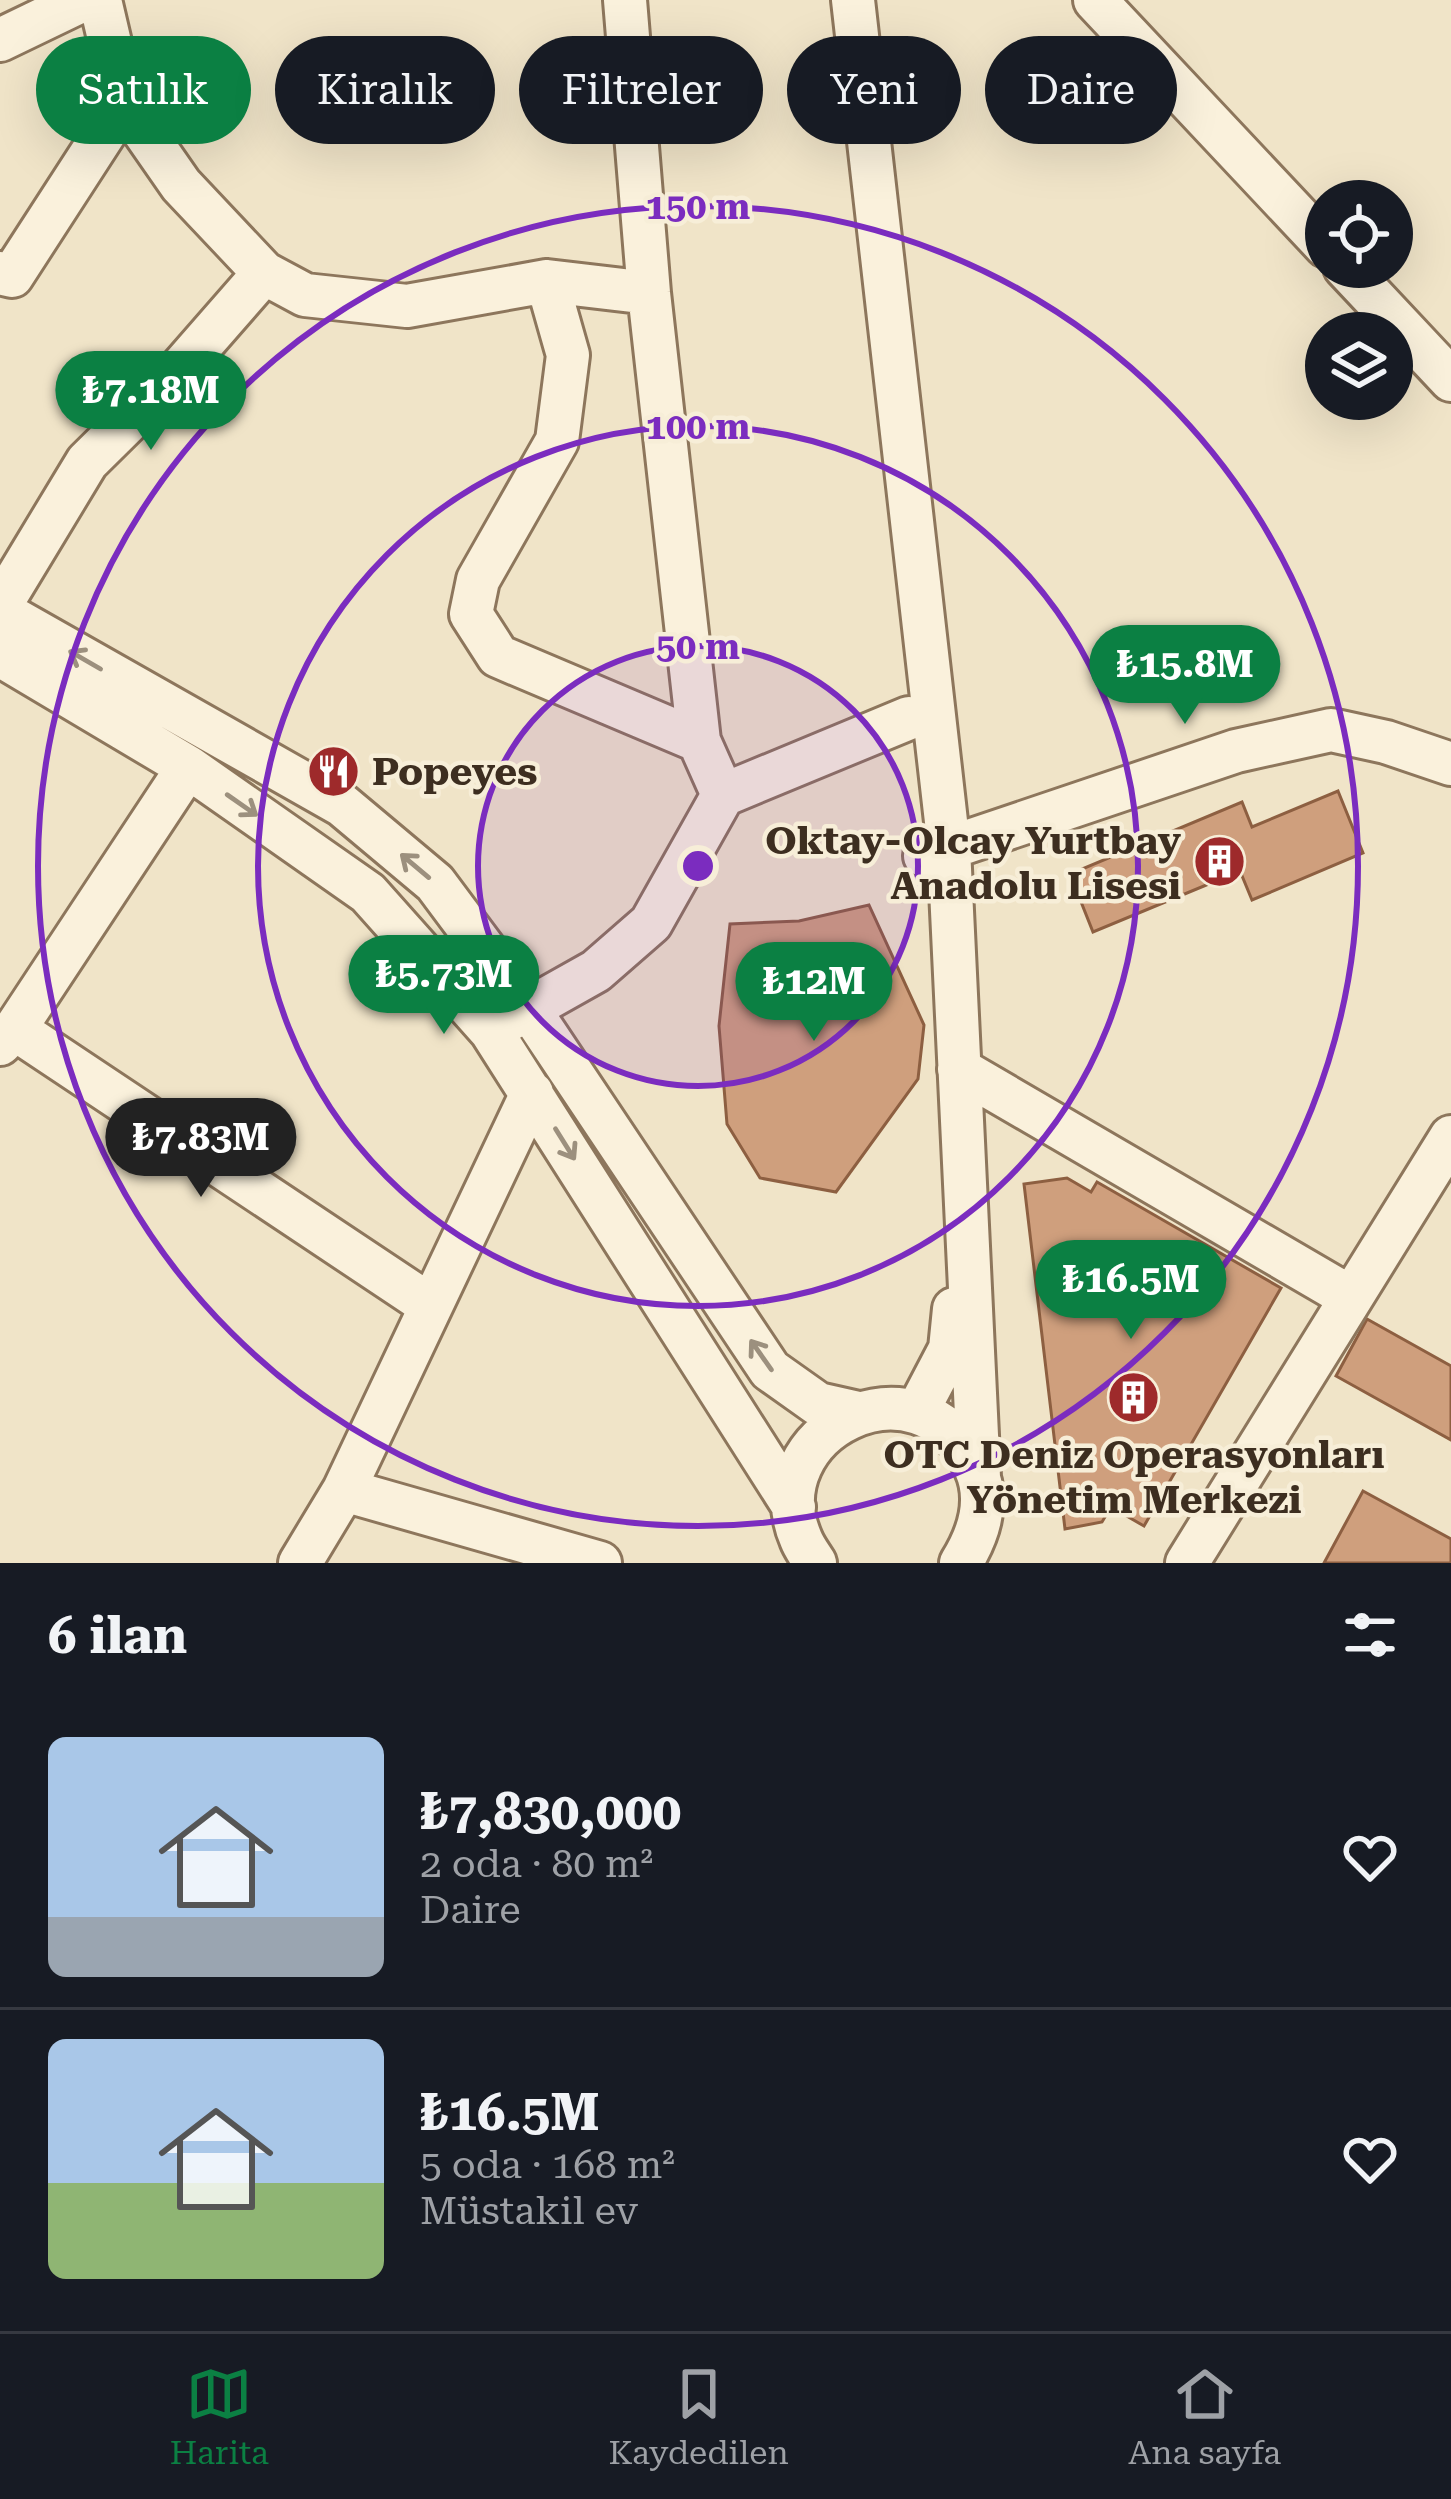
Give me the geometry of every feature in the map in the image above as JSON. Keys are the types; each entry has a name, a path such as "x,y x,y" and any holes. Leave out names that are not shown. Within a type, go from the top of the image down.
{"street":[{"path":"0,40 82,0"},
{"path":"100,0 108,36"},
{"path":"625,0 649,293 699,741 723,795"},
{"path":"830,0 909,718 937,852 954,1313 950,1349 917,1412"},
{"path":"853,0 959,1069 983,1508 973,1555"},
{"path":"1095,0 1305,224"},
{"path":"0,273 12,276 97,144"},
{"path":"153,144 182,185 264,273 305,295 407,305 547,281 649,293"},
{"path":"264,273 173,376 87,462 0,609 342,805 435,883 529,1009 770,1370 818,1404 858,1413"},
{"path":"547,281 568,356 556,441 478,580 471,614 498,656 699,741"},
{"path":"1366,288 1451,380"},
{"path":"0,655 188,767 368,892 491,1031 794,1507"},
{"path":"491,1031 596,971 651,923 723,795 909,718"},
{"path":"937,852 1237,751 1331,730 1451,764"},
{"path":"188,767 8,1036 430,1306"},
{"path":"959,1069 1350,1298"},
{"path":"300,1563 344,1490 532,1093"},
{"path":"1187,1563 1451,1137"},
{"path":"815,1563 800,1537 794,1507 797,1477 810,1450 831,1428 858,1413 888,1408 917,1412 944,1426 966,1448 979,1477"},
{"path":"344,1490 600,1563"}],"building":[{"name":"Oktay-Olcay Yurtbay Anadolu Lisesi","path":"1338,791 1363,853 1252,900 1240,871 1093,932 1070,874 1242,802 1252,827"},
{"path":"869,905 924,1025 918,1079 836,1192 760,1178 727,1124 719,1026 730,924 799,921"},
{"name":"OTC Deniz Operasyonları Yönetim Merkezi","path":"1067,1178 1091,1192 1097,1182 1281,1288 1144,1526 1111,1507 1102,1522 1065,1529 1024,1184"},
{"path":"1367,1319 1451,1366 1451,1440 1336,1376"},
{"path":"1363,1491 1451,1539 1451,1563 1324,1563"}],"place":[{"name":"Popeyes","path":"333,771"},
{"name":"Oktay-Olcay Yurtbay Anadolu Lisesi","path":"1220,862"},
{"name":"OTC Deniz Operasyonları Yönetim Merkezi","path":"1134,1397"}]}
